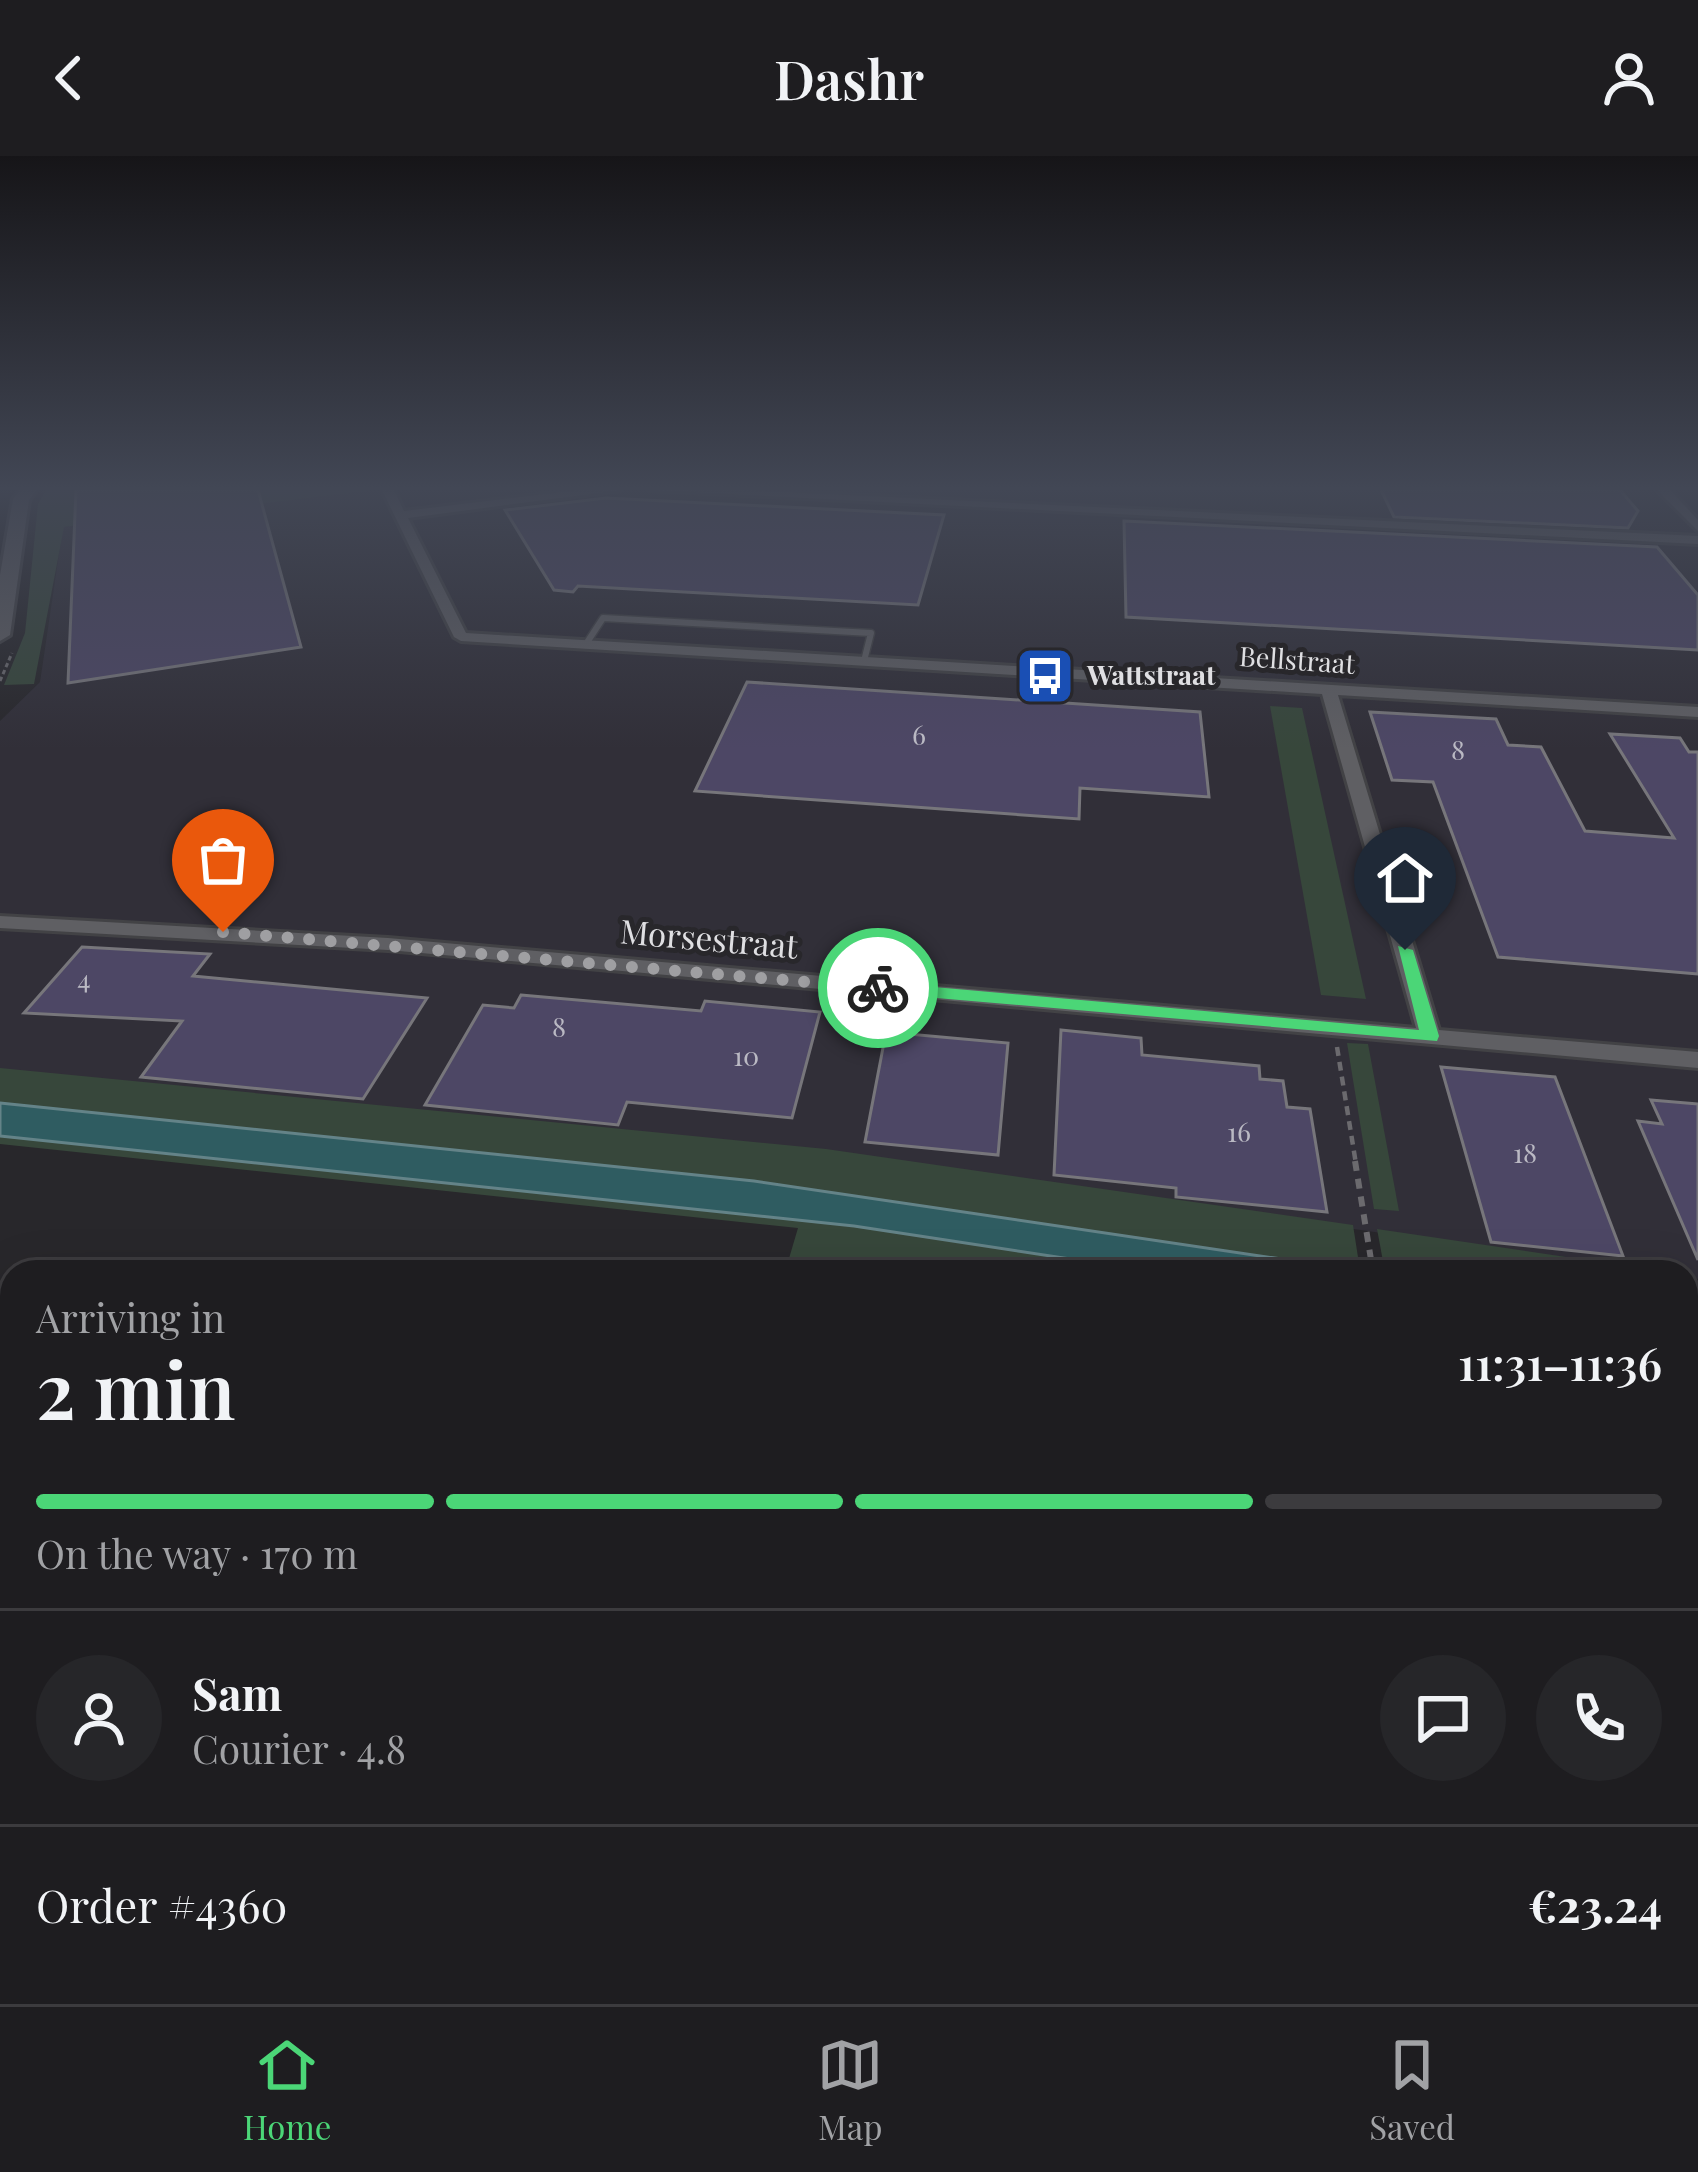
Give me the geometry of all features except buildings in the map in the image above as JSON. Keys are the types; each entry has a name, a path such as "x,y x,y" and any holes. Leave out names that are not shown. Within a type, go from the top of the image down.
{"main road":[{"path":"0,635 9,576"}],"street":[{"path":"431,576 461,637 448,653"},
{"name":"Bellstraat","path":"461,637 1698,712"},
{"path":"1329,690 1430,1036"},
{"name":"Morsestraat","path":"0,922 388,944 1698,1060"}],"lane":[{"path":"586,644 603,618 871,634 864,661"}],"path":[{"path":"1334,1028 1371,1260"}],"shaded area":[{"path":"56,576 1698,576 1698,1260 1569,1260 784,1147 0,1073 0,721 40,682"}],"green space":[{"path":"31,576 55,576 34,684 4,685 25,633"},
{"path":"1270,706 1302,708 1366,999 1321,995"},
{"path":"1347,1043 1368,1044 1399,1211 1374,1209"},
{"path":"0,1068 826,1149 1353,1225 1358,1260 1292,1260 754,1181 0,1103"},
{"path":"0,1136 854,1226 1077,1260 789,1260 798,1228 0,1144"},
{"path":"1377,1229 1586,1260 1383,1260"}],"water":[{"path":"0,1103 754,1181 1288,1260 1077,1260 854,1226 0,1136"}],"way so far":[{"path":"223,932 878,988"}],"place":[{"name":"Wattstraat","path":"1045,676"}],"route":[{"path":"878,988 1430,1036 1405,950"}]}
